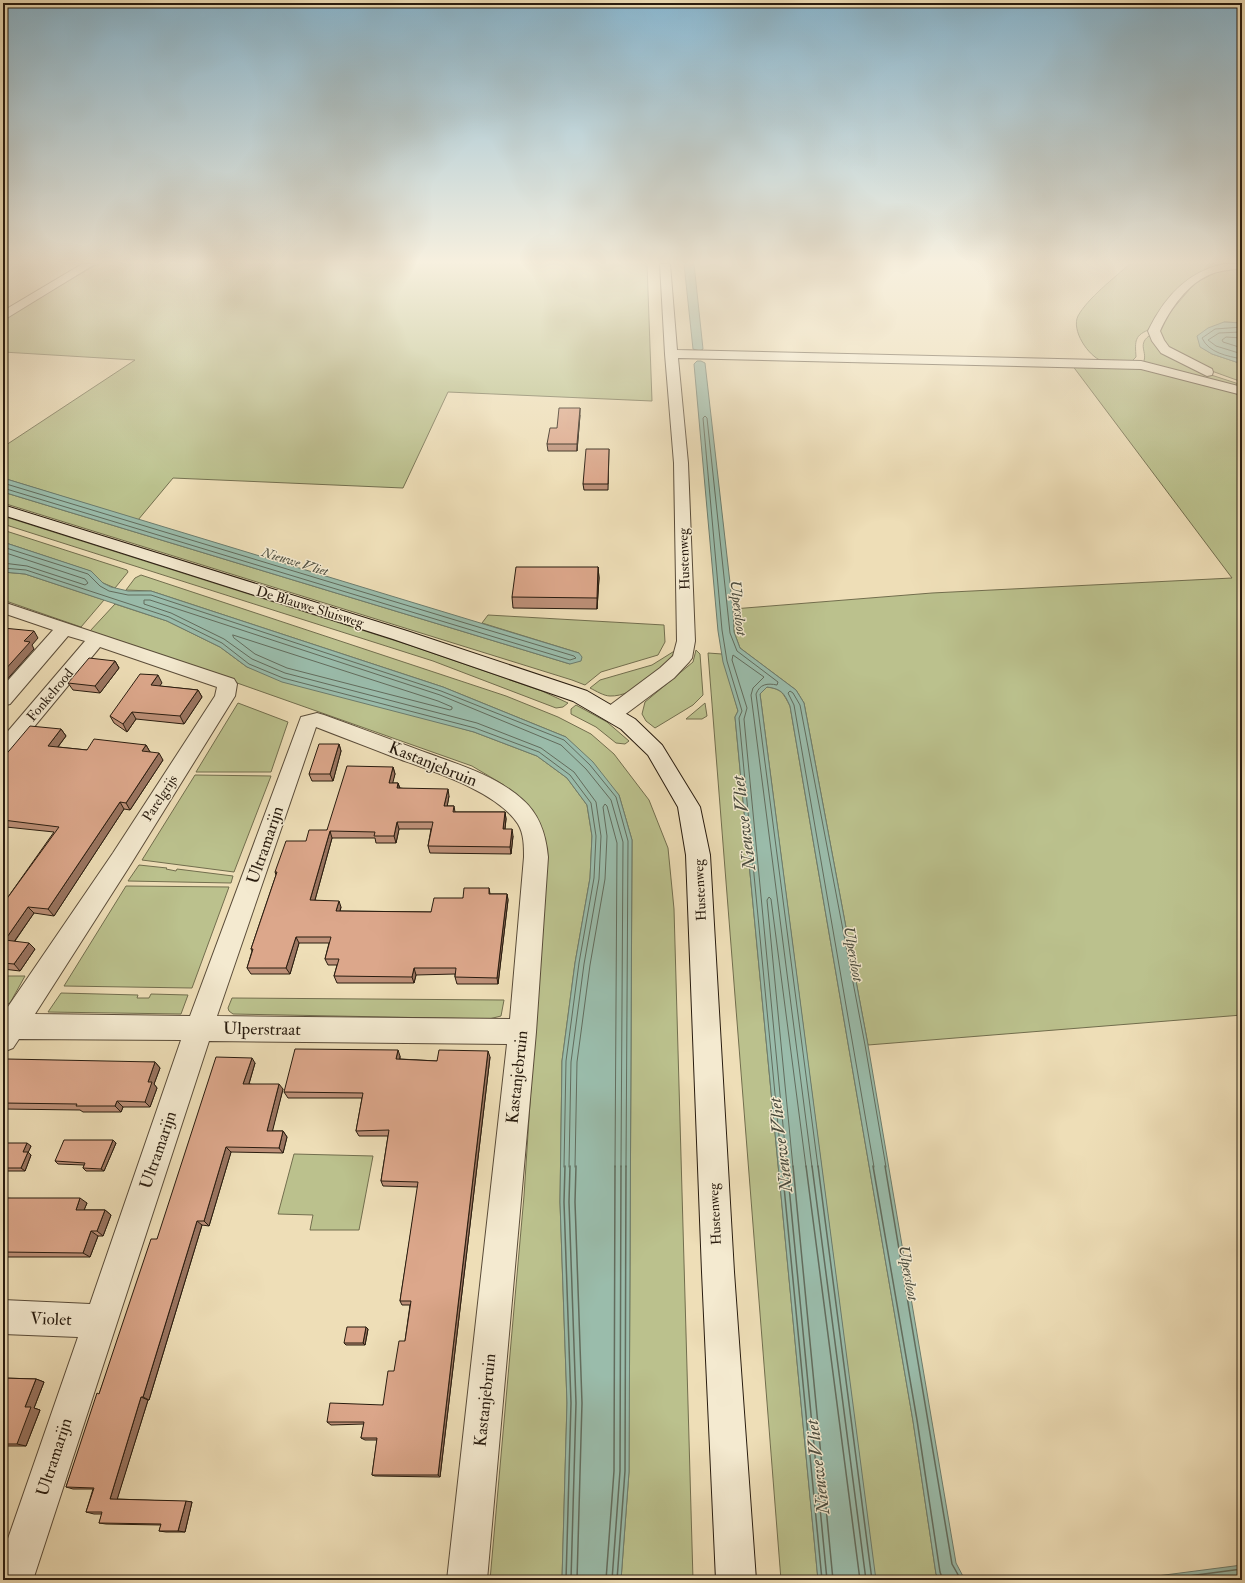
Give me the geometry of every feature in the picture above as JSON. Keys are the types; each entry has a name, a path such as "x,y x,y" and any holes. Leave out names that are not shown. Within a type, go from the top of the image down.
{"street":[{"name":"Hustenweg","path":"670,338 681,463 686,641 682,658 667,673 612,714 628,724 644,738 655,750 671,774 689,807 698,855 718,1279 736,1580"},
{"path":"1157,338 1165,350 1177,357 1204,371 1242,384"},
{"path":"671,354 1141,364 1242,391"},
{"name":"De Blauwe Sluisweg","path":"3,510 400,635 580,696 612,714"},
{"path":"3,607 81,634"},
{"path":"3,698 81,634"},
{"name":"Fonkelrood","path":"3,751 81,634"},
{"name":"Parelgrijs","path":"6,1031 125,853 225,696 227,684 81,634"},
{"name":"Kastanjebruin","path":"308,722 317,720 478,782 504,795 525,816 535,836 536,857 522,1032 467,1580"},
{"name":"Ultramarijn","path":"13,1580 99,1321 199,1029 308,722"},
{"name":"Ulperstraat","path":"6,1031 199,1029 522,1032"},
{"name":"Violet","path":"3,1317 99,1321"}],"green space":[{"path":"3,338 650,338 652,401 448,392 403,488 173,478 138,520 3,478 3,447 135,360 3,352"},
{"path":"1080,338 1138,338 1136,343 1136,357 1132,361 1117,363 1105,362 1091,354"},
{"path":"1147,338 1154,338 1205,373 1242,385 1242,391 1143,363 1145,355 1143,345"},
{"path":"1162,338 1209,338 1201,347 1212,354 1242,364 1242,382 1209,370 1168,347"},
{"path":"1072,365 1144,367 1242,393 1242,1015 868,1045 804,703 796,690 740,648 734,632 733,609 932,593 1232,578"},
{"path":"3,492 570,664 579,653 482,623 488,615 664,625 665,642 658,655 601,672 585,685 3,503"},
{"path":"3,516 412,646 542,691 568,703 563,707 556,708 433,661 3,524"},
{"path":"3,530 127,570 128,572 115,588 103,583 90,571 3,542"},
{"path":"3,572 25,574 104,600 81,627 3,600"},
{"path":"141,575 506,696 558,717 591,734 614,754 649,800 668,848 674,909 693,1580 621,1580 629,1472 632,840 619,795 566,737 443,687 151,591 126,590 135,578"},
{"path":"115,604 167,621 220,647 247,667 474,732 537,756 567,778 587,805 592,836 590,878 575,963 562,1061 560,1202 567,1403 562,1580 490,1580 524,1196 543,900 518,798 504,785 472,766 90,631"},
{"path":"676,650 657,673 639,687 629,692 608,696 590,688 600,680 652,665"},
{"path":"696,650 700,654 703,695 693,705 655,728 646,721 642,714 645,702 693,662"},
{"path":"708,653 722,654 738,711 735,717 818,1580 781,1580"},
{"path":"767,687 782,692 790,706 913,1421 936,1574 940,1580 876,1580 874,1571 760,694"},
{"path":"238,703 288,722 271,772 196,772"},
{"path":"705,703 707,716 702,719 686,719"},
{"path":"576,705 607,722 629,741 625,744 616,743 596,727 571,714 571,709"},
{"path":"195,775 271,776 234,872 142,860"},
{"path":"139,865 167,868 166,869 176,871 177,869 233,876 231,883 128,881"},
{"path":"126,886 229,887 192,988 64,986"},
{"path":"3,976 25,976 10,1003 3,1006"},
{"path":"61,993 138,995 137,998 149,998 151,994 188,995 181,1014 48,1012"},
{"path":"232,998 504,1000 501,1016 489,1019 233,1014 228,1008"},
{"path":"294,1154 373,1156 359,1230 310,1230 313,1215 278,1214"}],"water":[{"path":"692,338 702,338 703,349 700,351 693,349"},
{"path":"1198,338 1242,338 1242,364 1212,354 1200,347"},
{"name":"Nieuwe Vliet","path":"697,361 705,363 733,609 734,632 740,648 796,690 804,703 868,1045 956,1563 965,1580 940,1580 936,1574 913,1421 790,706 782,692 767,687 760,694 876,1580 818,1580 735,717 738,711 723,662 718,631 694,364"},
{"path":"3,478 579,653 582,657 581,661 570,664 3,492"},
{"path":"3,542 91,571 103,583 111,587 128,591 151,591 443,687 566,737 593,762 619,795 632,840 629,1472 621,1580 562,1580 567,1403 560,1202 562,1061 575,963 590,878 592,836 587,805 567,778 537,756 474,732 282,682 247,667 220,647 167,621 25,574 3,572"},
{"path":"1242,1565 1242,1580 1126,1580"}],"building":[{"path":"559,408 580,408 577,444 547,444 550,428 557,428"},
{"path":"586,449 609,449 608,484 583,484"},
{"path":"516,567 598,567 597,598 512,597"},
{"path":"3,628 34,631 24,641 30,642 3,672"},
{"path":"89,658 115,661 95,686 68,683"},
{"path":"140,674 158,675 151,685 198,690 180,716 132,712 123,724 110,716"},
{"path":"30,726 61,729 48,746 87,750 94,739 146,745 142,751 159,753 126,803 120,802 48,909 28,907 5,940 29,943 14,964 3,963 3,904 59,827 3,820 3,758"},
{"path":"319,744 339,744 330,774 309,774"},
{"path":"347,766 393,767 389,783 398,783 397,788 448,789 444,806 454,806 453,812 505,812 503,829 512,829 510,847 428,846 433,822 397,822 394,836 374,836 375,832 330,831 310,900 339,901 336,911 431,912 434,898 463,898 464,888 489,888 489,894 507,894 497,978 455,977 456,968 414,968 412,977 334,976 339,959 325,959 331,937 296,937 286,968 247,968 253,949 251,949 286,841 306,841 309,830 327,830"},
{"path":"295,1049 398,1050 396,1059 437,1061 439,1050 488,1051 438,1475 372,1475 377,1438 361,1438 364,1422 327,1422 330,1403 383,1405 388,1371 394,1371 399,1341 405,1341 411,1301 400,1301 418,1182 381,1181 389,1130 356,1131 363,1093 284,1092"},
{"path":"216,1057 252,1058 243,1084 279,1084 267,1131 283,1131 279,1148 226,1147 204,1221 197,1221 110,1499 186,1501 178,1531 159,1531 161,1524 99,1523 102,1512 86,1512 94,1488 66,1487 151,1239 157,1239"},
{"path":"7,1059 155,1062 148,1082 152,1082 145,1102 117,1101 115,1106 76,1106 77,1104 3,1103 3,1067"},
{"path":"64,1140 113,1140 101,1169 83,1168 85,1163 55,1161"},
{"path":"3,1143 27,1143 23,1152 28,1152 21,1168 3,1168"},
{"path":"3,1198 80,1198 76,1210 105,1210 97,1231 91,1231 83,1253 3,1252"},
{"path":"347,1327 366,1327 363,1343 344,1343"},
{"path":"3,1378 36,1379 25,1407 31,1407 17,1444 3,1444"}],"water label":[{"name":"Ulpersloot","path":"738,608"},
{"name":"Ulpersloot","path":"853,954"},
{"name":"Ulpersloot","path":"908,1273"}]}
